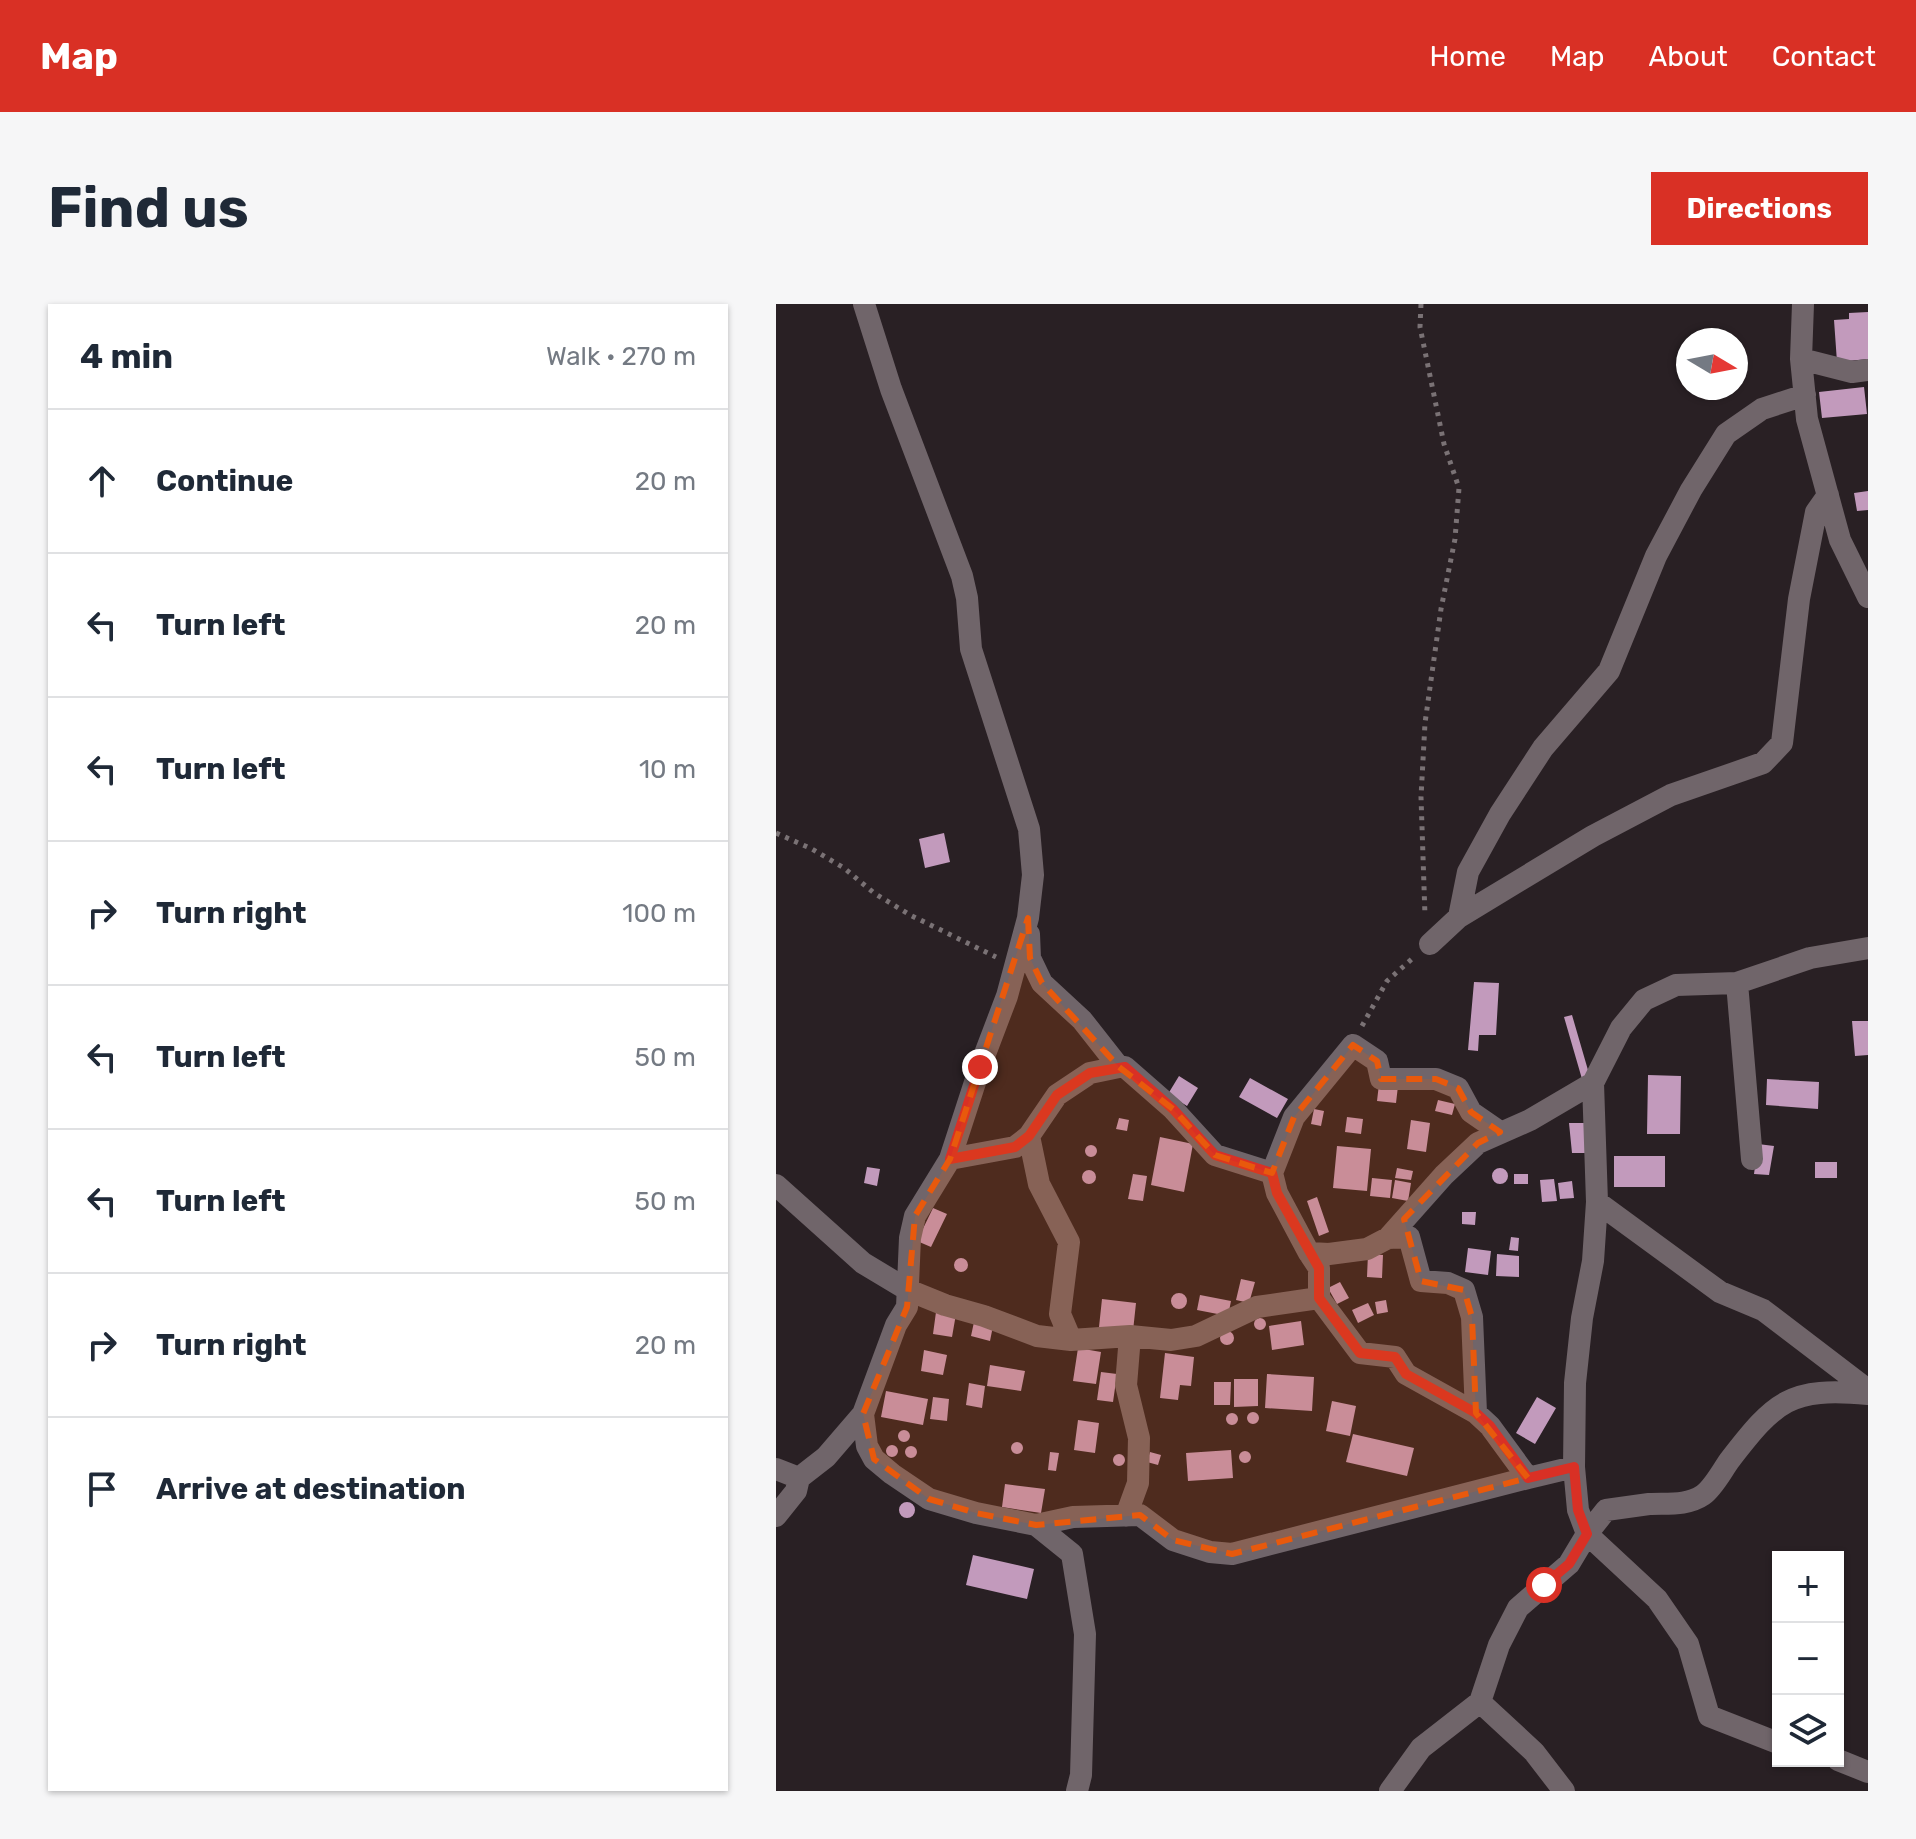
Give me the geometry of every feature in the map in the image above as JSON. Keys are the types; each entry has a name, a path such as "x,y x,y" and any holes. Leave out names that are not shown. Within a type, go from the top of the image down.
{"street":[{"path":"777,1513 796,1491 799,1478 826,1457 863,1414 896,1325 907,1307 910,1238 915,1216 950,1159 1007,996 1028,918 1033,875 1029,829 971,649 962,576 891,389 864,304"},
{"path":"1803,304 1801,359 1807,419 1840,540 1868,597"},
{"path":"1801,359 1852,372 1868,370"},
{"path":"1459,917 1468,872 1543,748 1609,671 1656,556 1691,490 1726,434 1762,409 1805,395"},
{"path":"1430,944 1459,917 1593,836 1671,795 1763,763 1782,743 1806,560 1816,512 1828,495"},
{"path":"1028,918 1030,958 1042,983 1082,1020 1119,1067"},
{"path":"1772,1741 1709,1716 1688,1644 1657,1599 1587,1534 1578,1510 1574,1467 1575,1383 1582,1318 1593,1261 1597,1202 1593,1083 1621,1028 1644,1000 1676,985 1737,983 1810,958 1868,948"},
{"path":"1737,983 1752,1159"},
{"path":"1500,1132 1471,1112 1458,1088 1436,1079 1381,1079 1377,1061 1353,1045 1294,1117 1272,1173 1277,1193 1319,1268 1319,1298 1360,1353 1395,1357 1406,1374 1476,1413 1490,1426 1528,1478"},
{"path":"950,1159 1015,1147 1029,1136 1057,1095 1090,1073 1125,1067 1173,1109 1215,1155 1272,1173"},
{"path":"1309,1253 1367,1249 1388,1238 1444,1175 1478,1143 1530,1120 1593,1083"},
{"path":"1029,1136 1039,1184 1069,1242 1060,1314 1071,1340"},
{"path":"776,1185 863,1263 908,1290 1037,1336 1071,1340 1130,1336 1171,1340 1196,1336 1257,1307 1319,1298"},
{"path":"1597,1202 1720,1292 1763,1310 1868,1392"},
{"path":"1388,1238 1409,1237 1421,1281 1448,1283 1464,1290 1472,1317 1476,1413"},
{"path":"1126,1516 1138,1483 1139,1438 1126,1385 1130,1336"},
{"path":"1390,1791 1421,1748 1480,1702 1499,1645 1518,1608 1569,1564 1606,1510 1678,1504 1703,1495 1771,1412 1791,1397 1832,1390 1868,1392"},
{"path":"863,1414 867,1446 874,1459 929,1499 976,1513 1036,1525 1073,1517 1140,1515 1173,1540 1210,1552 1232,1554 1574,1467"},
{"path":"776,1469 799,1478"},
{"path":"1036,1525 1072,1554 1085,1634 1081,1775 1077,1791"},
{"path":"1480,1702 1534,1752 1564,1791"},
{"path":"1844,1762 1868,1772"}],"path":[{"path":"1353,1045 1387,981 1430,944 1424,909 1421,797 1425,723 1441,609 1455,539 1459,488 1444,444 1420,327 1421,304"},
{"path":"776,833 844,868 874,893 910,915 1015,966"}],"highlighted area":[{"path":"1028,918 1030,958 1042,983 1119,1067 1173,1109 1215,1155 1272,1173 1294,1117 1353,1045 1377,1061 1381,1079 1436,1079 1458,1088 1471,1112 1500,1132 1478,1143 1404,1219 1421,1281 1464,1290 1472,1317 1476,1413 1528,1478 1232,1554 1173,1540 1140,1515 1036,1525 976,1513 929,1499 874,1459 863,1414 907,1307 915,1216 950,1159"}],"building":[{"path":"1868,312 1868,359 1837,362 1834,320 1849,319 1849,313"},
{"path":"1864,387 1867,414 1822,418 1819,392"},
{"path":"1868,491 1868,510 1857,511 1854,493"},
{"path":"944,833 950,862 925,868 919,839"},
{"path":"1474,982 1499,983 1496,1035 1479,1035 1478,1051 1468,1050"},
{"path":"1572,1015 1590,1077 1582,1079 1564,1017"},
{"path":"1852,1021 1868,1021 1868,1055 1855,1056"},
{"path":"1648,1075 1681,1076 1680,1134 1647,1134"},
{"path":"1179,1076 1198,1088 1187,1106 1168,1094"},
{"path":"1250,1078 1288,1099 1277,1118 1239,1097"},
{"path":"1767,1079 1819,1082 1818,1109 1766,1105"},
{"path":"1379,1084 1398,1086 1396,1103 1377,1101"},
{"path":"1438,1100 1455,1104 1452,1115 1435,1111"},
{"path":"1314,1109 1324,1111 1321,1126 1311,1124"},
{"path":"1347,1117 1363,1119 1361,1134 1345,1132"},
{"path":"1119,1118 1129,1120 1127,1131 1116,1129"},
{"path":"1411,1120 1430,1123 1426,1152 1407,1149"},
{"path":"1569,1123 1587,1123 1588,1153 1572,1153"},
{"path":"1160,1137 1193,1144 1184,1192 1151,1185"},
{"path":"1758,1144 1774,1146 1769,1175 1754,1174"},
{"path":"1091,1145 1097,1151 1091,1157 1085,1151"},
{"path":"1337,1146 1371,1149 1367,1191 1333,1188"},
{"path":"1614,1156 1665,1156 1665,1187 1614,1187"},
{"path":"1815,1162 1837,1162 1837,1178 1815,1178"},
{"path":"867,1167 880,1169 877,1186 864,1183"},
{"path":"1397,1168 1413,1171 1411,1180 1395,1178"},
{"path":"1500,1168 1508,1176 1500,1184 1492,1176"},
{"path":"1089,1170 1096,1177 1089,1184 1082,1177"},
{"path":"1133,1174 1147,1176 1143,1201 1128,1199"},
{"path":"1514,1174 1528,1174 1528,1184 1514,1184"},
{"path":"1372,1178 1392,1180 1390,1198 1370,1196"},
{"path":"1554,1179 1557,1201 1542,1202 1540,1180"},
{"path":"1395,1180 1411,1183 1408,1201 1392,1198"},
{"path":"1572,1181 1574,1198 1560,1199 1558,1183"},
{"path":"1317,1197 1329,1232 1319,1236 1307,1201"},
{"path":"933,1208 947,1214 931,1247 917,1241"},
{"path":"1462,1212 1476,1212 1475,1225 1462,1224"},
{"path":"1511,1237 1519,1238 1518,1251 1509,1250"},
{"path":"1468,1248 1491,1251 1488,1275 1465,1272"},
{"path":"1368,1254 1383,1255 1382,1278 1367,1277"},
{"path":"1497,1254 1519,1256 1519,1277 1496,1276"},
{"path":"961,1258 968,1265 961,1272 954,1265"},
{"path":"1241,1279 1255,1282 1249,1303 1236,1300"},
{"path":"1340,1282 1349,1298 1337,1304 1328,1288"},
{"path":"1179,1293 1185,1295 1185,1307 1179,1309 1173,1307 1171,1301 1173,1295"},
{"path":"1200,1295 1231,1301 1228,1316 1197,1310"},
{"path":"1102,1299 1136,1303 1133,1331 1099,1327"},
{"path":"1386,1300 1388,1312 1377,1314 1375,1302"},
{"path":"1368,1303 1374,1315 1358,1323 1352,1310"},
{"path":"936,1312 956,1314 952,1337 933,1334"},
{"path":"1260,1318 1266,1324 1260,1330 1254,1324"},
{"path":"1301,1321 1304,1345 1272,1350 1269,1326"},
{"path":"974,1322 993,1326 990,1341 971,1336"},
{"path":"1227,1331 1234,1338 1227,1345 1220,1338"},
{"path":"1078,1348 1101,1352 1096,1384 1073,1381"},
{"path":"924,1350 947,1355 943,1375 921,1371"},
{"path":"1165,1353 1194,1357 1191,1386 1180,1385 1178,1400 1160,1398"},
{"path":"990,1365 1025,1371 1021,1391 987,1386"},
{"path":"1101,1372 1117,1374 1113,1402 1097,1400"},
{"path":"1267,1374 1314,1377 1312,1411 1265,1408"},
{"path":"1234,1379 1258,1379 1258,1406 1234,1407"},
{"path":"1214,1382 1231,1382 1230,1405 1214,1405"},
{"path":"969,1383 985,1386 982,1408 966,1405"},
{"path":"886,1391 928,1399 923,1425 881,1417"},
{"path":"933,1397 949,1399 947,1421 930,1419"},
{"path":"1537,1397 1556,1408 1535,1444 1516,1433"},
{"path":"1332,1401 1356,1406 1350,1436 1326,1431"},
{"path":"1232,1413 1238,1419 1232,1425 1226,1419"},
{"path":"1248,1413 1258,1413 1258,1423 1248,1423"},
{"path":"1078,1420 1099,1423 1095,1453 1074,1450"},
{"path":"899,1431 909,1431 909,1441 899,1441"},
{"path":"1353,1434 1414,1448 1407,1476 1346,1462"},
{"path":"1017,1442 1023,1448 1017,1454 1011,1448"},
{"path":"887,1446 897,1446 897,1456 887,1456"},
{"path":"911,1446 917,1452 911,1458 905,1452"},
{"path":"1231,1450 1233,1478 1188,1481 1186,1453"},
{"path":"1245,1451 1251,1457 1245,1463 1239,1457"},
{"path":"1050,1452 1059,1453 1056,1471 1048,1470"},
{"path":"1150,1452 1161,1455 1158,1465 1147,1462"},
{"path":"1119,1454 1125,1460 1119,1466 1113,1460"},
{"path":"1005,1484 1045,1489 1041,1513 1002,1507"},
{"path":"907,1502 913,1504 913,1516 907,1518 901,1516 899,1510 901,1504"},
{"path":"973,1555 1034,1569 1027,1599 966,1585"}],"route":[{"path":"980,1067 950,1159 1015,1147 1029,1136 1057,1095 1090,1073 1125,1067 1173,1109 1215,1155 1272,1173 1277,1193 1319,1268 1319,1298 1351,1345 1360,1353 1395,1357 1406,1374 1476,1413 1490,1426 1528,1478 1574,1467 1578,1510 1587,1534 1569,1564 1544,1585"}]}
